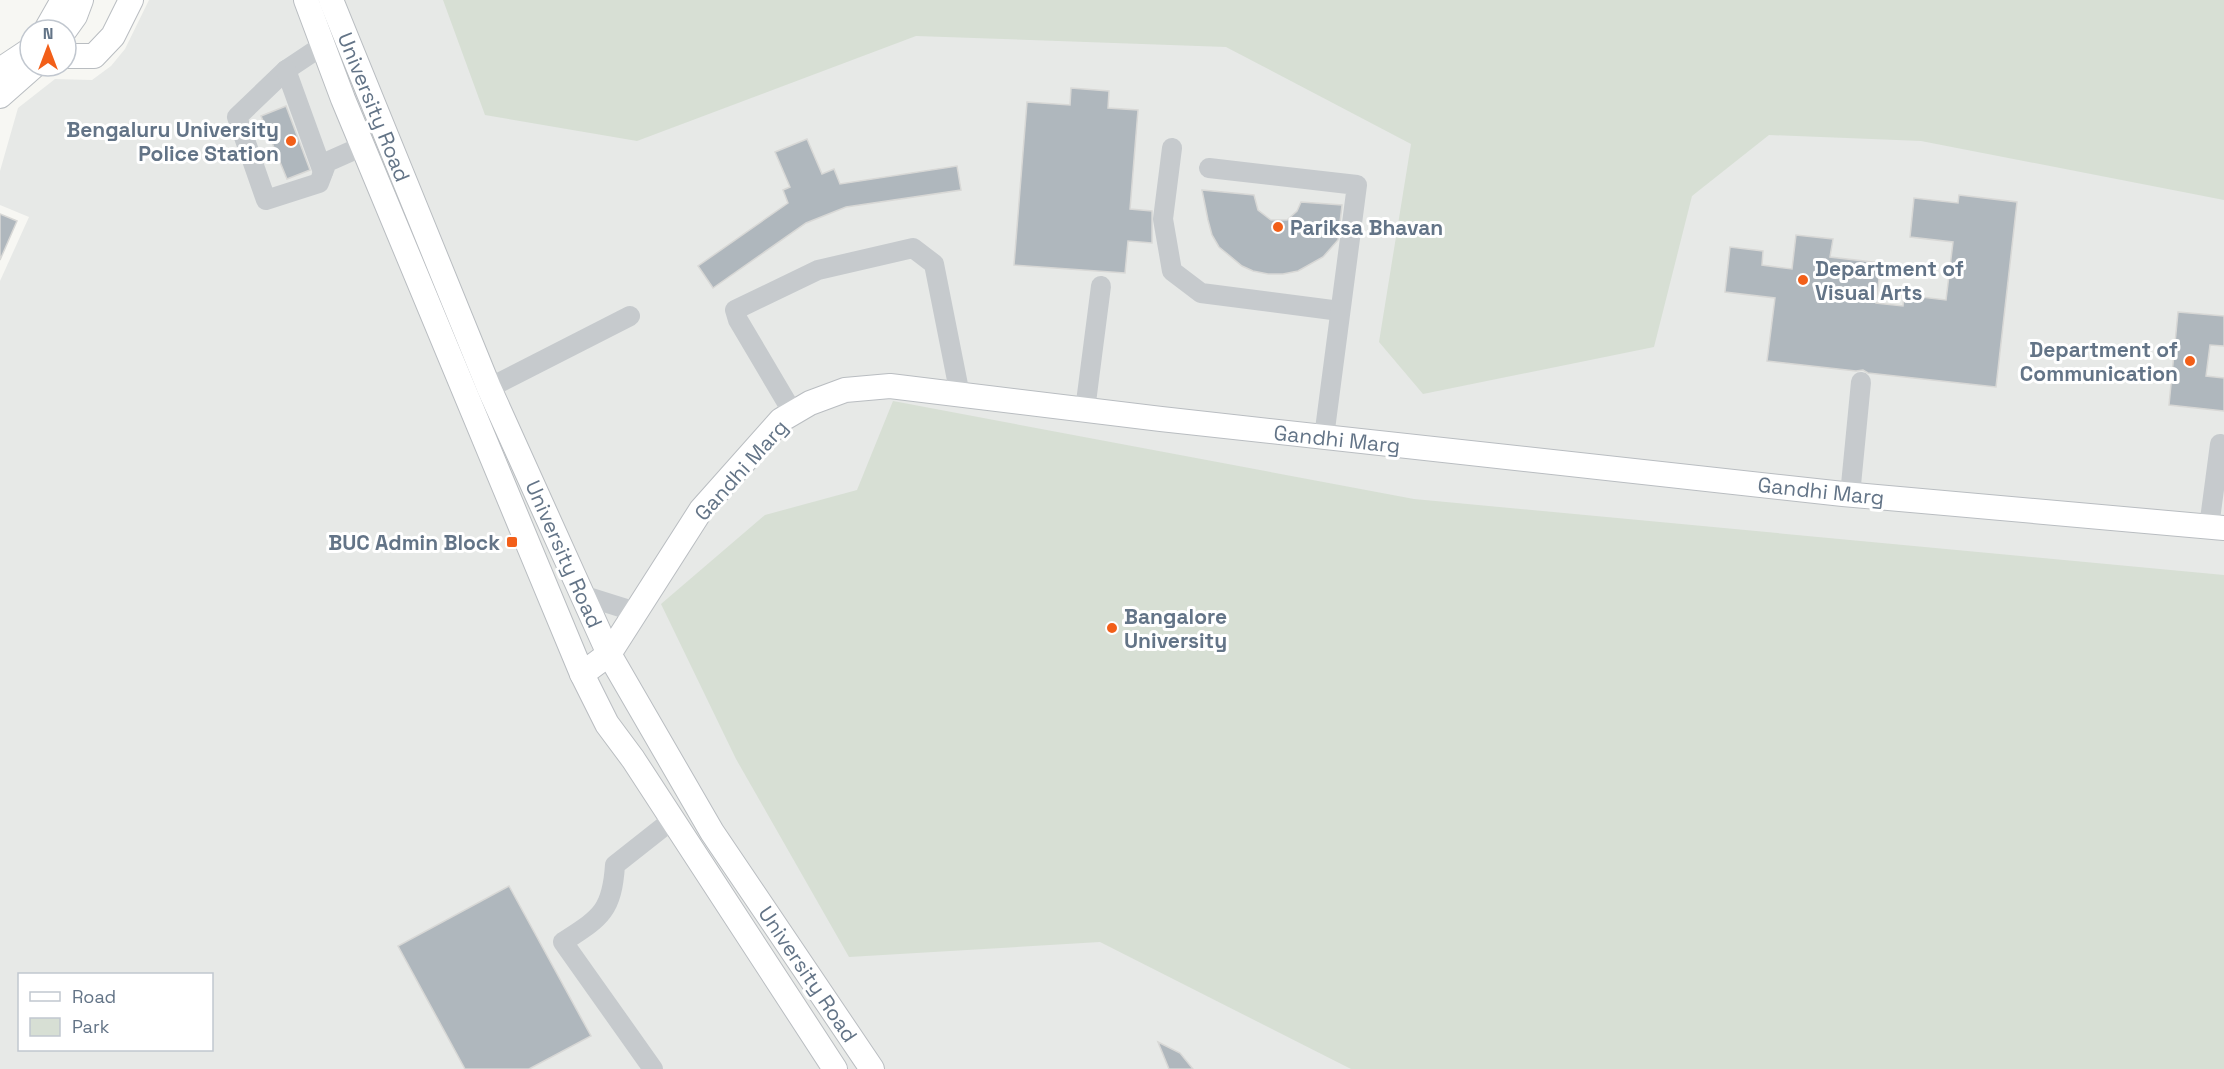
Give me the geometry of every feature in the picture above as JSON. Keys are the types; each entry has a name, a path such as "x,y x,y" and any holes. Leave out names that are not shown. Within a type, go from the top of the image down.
{"main road":[{"path":"53,18 63,0"},
{"path":"74,18 81,0"},
{"path":"78,56 93,56 113,36 131,0"},
{"name":"University Road","path":"306,0 322,46 582,674 607,724 835,1069"},
{"name":"University Road","path":"331,0 489,388 609,654 712,832 872,1069"},
{"path":"0,70 18,58"},
{"path":"0,96 20,78"},
{"path":"392,216 415,206"},
{"name":"Gandhi Marg","path":"582,674 609,654 701,510 781,420 810,404 845,390 890,386 1085,410 1850,495 2217,527"}],"street":[{"path":"322,46 286,70 237,117 266,200 320,183 327,162 363,146"},
{"path":"286,70 323,172"},
{"path":"1172,148 1163,219 1172,271 1201,293 1340,311"},
{"path":"1209,168 1357,184 1324,437"},
{"path":"793,413 738,320 735,310 818,270 913,248 934,264 960,395"},
{"path":"1085,410 1101,286"},
{"path":"489,388 630,316"},
{"path":"1850,495 1861,382"},
{"path":"2217,527 2220,444"},
{"path":"582,595 636,612"},
{"path":"653,1069 563,942 599,918 609,903 614,884 615,865 672,820"}],"shaded area":[{"name":"Bangalore University","path":"149,0 2224,0 2224,1069 0,1069 0,281 29,217 0,205 0,171 18,108 55,79 92,80 111,66 125,49"}],"green space":[{"path":"443,0 2224,0 2224,200 1921,141 1769,135 1692,196 1654,347 1423,394 1379,342 1411,144 1226,47 916,36 637,141 485,115"},
{"path":"893,401 1414,499 2224,575 2224,1069 1351,1069 1100,942 849,957 736,759 661,604 765,515 857,490"}],"building":[{"path":"1071,88 1109,91 1108,108 1138,110 1130,209 1152,211 1152,243 1128,241 1125,273 1014,265 1027,102 1070,105"},
{"name":"Bengaluru University Police Station","path":"286,106 310,170 287,179 261,116"},
{"path":"807,139 822,174 834,169 840,184 957,166 961,190 846,207 806,223 713,288 698,266 788,203 783,190 790,187 775,152"},
{"name":"Pariksa Bhavan","path":"1202,190 1254,195 1258,210 1271,220 1287,220 1297,211 1301,202 1342,205 1338,240 1323,257 1298,271 1268,274 1253,271 1242,266 1219,247 1212,235"},
{"name":"Department of Visual Arts","path":"1959,195 2017,202 1996,387 1868,373 1863,370 1767,361 1775,298 1725,292 1730,247 1763,251 1762,265 1792,269 1796,235 1833,239 1830,257 1881,263 1876,303 1903,306 1904,295 1946,300 1953,242 1910,237 1914,198 1958,203"},
{"path":"0,214 17,221 0,260"},
{"name":"Department of Communication","path":"2178,312 2224,316 2224,346 2210,345 2206,376 2224,378 2224,411 2169,405"},
{"path":"509,886 591,1036 529,1069 465,1069 398,946"},
{"path":"1158,1042 1180,1053 1193,1069 1169,1069"}],"place":[{"name":"Bengaluru University Police Station","path":"291,141"},
{"name":"Pariksa Bhavan","path":"1278,227"},
{"name":"Department of Visual Arts","path":"1803,280"},
{"name":"Department of Communication","path":"2190,361"},
{"name":"BUC Admin Block","path":"512,542"},
{"name":"Bangalore University","path":"1112,628"}]}
